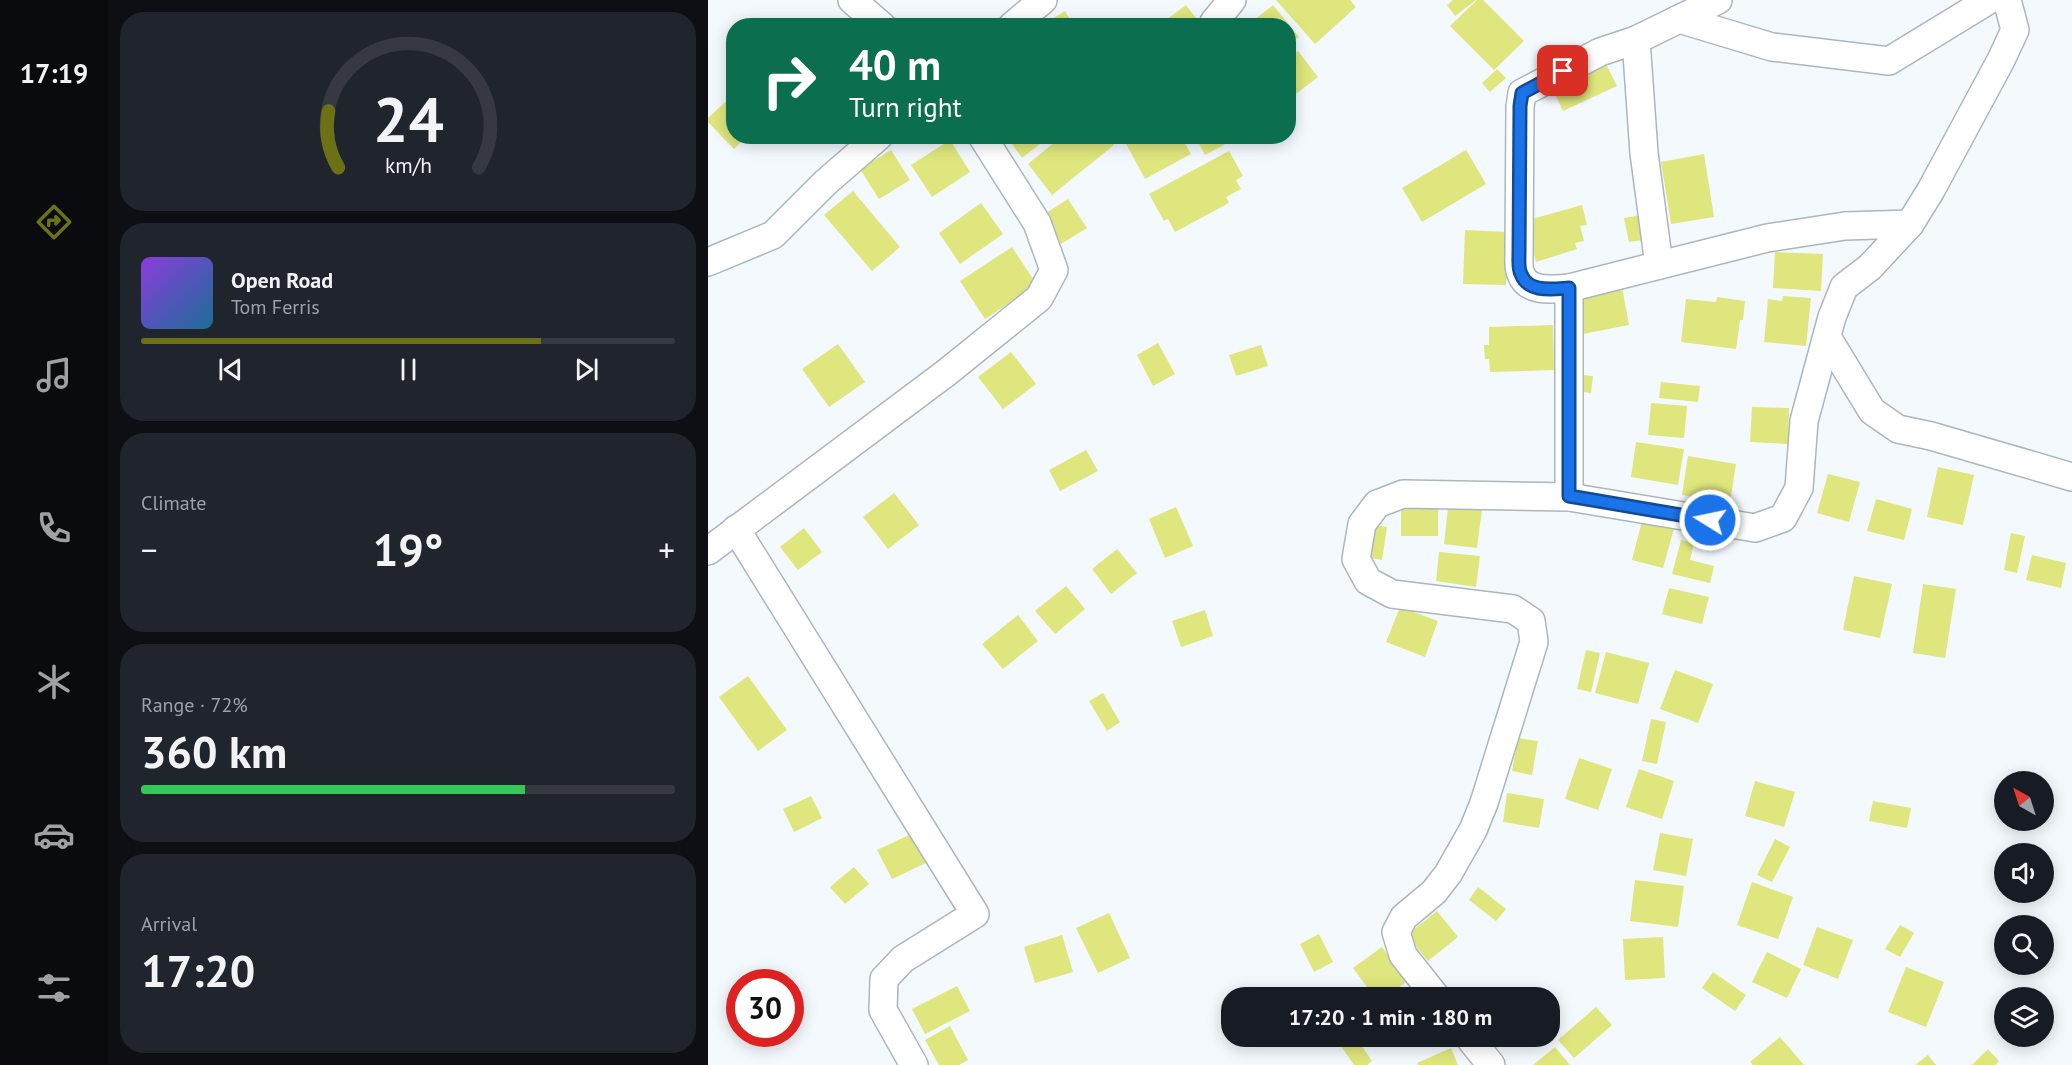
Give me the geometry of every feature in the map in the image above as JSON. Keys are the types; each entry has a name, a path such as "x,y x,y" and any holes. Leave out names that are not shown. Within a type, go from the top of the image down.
{"street":[{"path":"852,0 873,18"},
{"path":"1011,18 1012,0"},
{"path":"1021,18 1043,0"},
{"path":"1217,18 1232,0"},
{"path":"1718,0 1636,40 1600,52 1522,93 1519,254 1520,273 1528,285 1540,289 1569,288 1767,238 1845,226 1910,224"},
{"path":"1679,19 1772,47 1889,61 1989,0"},
{"path":"1428,987 1403,955 1396,932 1404,917 1434,891 1448,874 1473,830 1484,803 1534,642 1531,621 1513,609 1392,594 1368,581 1356,559 1362,524 1377,504 1403,494 1569,496 1755,528 1783,518 1799,489 1804,421 1832,317 1844,287 1870,267 1910,224 1931,189 2015,30 2007,0"},
{"path":"1636,40 1644,153 1659,265"},
{"path":"708,262 773,235 825,183 870,144"},
{"path":"708,551 946,373 1039,298 1054,270 1037,223 986,144"},
{"path":"1569,288 1569,496"},
{"path":"1827,337 1872,411 1898,429 1931,436 2072,477"},
{"path":"736,529 975,914 903,959 884,979 883,1010 914,1065"},
{"path":"1477,1047 1491,1065"}],"building":[{"path":"1276,0 1350,0 1356,7 1315,44 1296,23 1296,18 1292,18"},
{"path":"1453,0 1476,0 1455,16 1447,5"},
{"path":"1477,0 1483,0 1524,41 1494,70 1450,26"},
{"path":"1186,5 1196,18 1169,18"},
{"path":"1273,5 1284,18 1257,18"},
{"path":"1065,11 1069,18 1054,18"},
{"path":"1298,51 1318,77 1296,94 1296,52"},
{"path":"1603,58 1617,86 1563,111 1550,83"},
{"path":"1497,69 1506,78 1490,92 1482,83"},
{"path":"726,101 726,141 708,122 708,118"},
{"path":"729,144 739,144 734,149"},
{"path":"944,144 952,144 970,172 932,197 911,165"},
{"path":"1012,144 1040,144 1022,158"},
{"path":"1052,144 1114,145 1052,195 1028,164"},
{"path":"1126,144 1185,144 1191,154 1145,179"},
{"path":"1199,144 1225,144 1205,155"},
{"path":"891,150 910,180 879,199 860,169"},
{"path":"1466,150 1486,184 1422,222 1402,188"},
{"path":"1229,151 1243,176 1236,180 1241,189 1226,197 1229,203 1175,232 1168,219 1164,221 1149,194"},
{"path":"1704,154 1714,217 1671,224 1661,162"},
{"path":"853,191 900,247 872,271 824,215"},
{"path":"1068,199 1087,228 1061,244 1043,215"},
{"path":"981,203 1003,234 960,264 939,233"},
{"path":"1582,205 1587,225 1580,226 1584,241 1575,243 1577,249 1536,262 1525,221"},
{"path":"1646,214 1650,239 1629,242 1624,218"},
{"path":"1465,230 1508,232 1506,285 1463,284"},
{"path":"1012,247 1037,285 985,319 960,281"},
{"path":"1775,252 1823,254 1821,291 1773,288"},
{"path":"1622,287 1629,325 1583,334 1577,296"},
{"path":"1783,296 1811,298 1806,346 1764,342 1768,299 1782,301"},
{"path":"1717,297 1745,301 1736,349 1681,342 1686,299 1716,302"},
{"path":"1553,325 1554,370 1490,372 1489,359 1485,359 1484,345 1489,345 1489,327"},
{"path":"1158,343 1175,374 1153,386 1137,355"},
{"path":"838,344 865,382 829,407 802,369"},
{"path":"1261,345 1268,366 1236,376 1229,355"},
{"path":"1011,352 1036,384 1003,409 978,377"},
{"path":"1574,374 1593,376 1591,393 1573,391"},
{"path":"1661,382 1700,386 1698,402 1659,398"},
{"path":"1651,403 1687,406 1684,438 1648,435"},
{"path":"1752,407 1789,408 1788,444 1750,442"},
{"path":"1636,442 1684,449 1678,485 1631,477"},
{"path":"1086,450 1098,471 1060,491 1049,470"},
{"path":"1688,456 1736,464 1730,503 1682,495"},
{"path":"1938,467 1974,475 1963,525 1927,517"},
{"path":"1828,474 1860,482 1849,522 1817,513"},
{"path":"894,493 919,525 888,549 863,517"},
{"path":"1449,499 1483,502 1477,548 1444,544"},
{"path":"1876,499 1912,509 1904,540 1867,531"},
{"path":"1401,504 1438,504 1438,536 1401,536"},
{"path":"1176,507 1193,546 1165,558 1149,519"},
{"path":"1643,517 1675,525 1663,568 1632,560"},
{"path":"1369,524 1387,527 1382,560 1364,557"},
{"path":"804,528 822,552 798,570 780,547"},
{"path":"2011,533 2025,536 2017,573 2004,570"},
{"path":"1681,540 1694,543 1690,560 1714,566 1710,583 1672,574"},
{"path":"1117,549 1137,573 1111,594 1092,569"},
{"path":"1439,552 1480,556 1476,587 1436,581"},
{"path":"2032,555 2066,563 2061,588 2026,580"},
{"path":"1854,576 1892,584 1880,638 1843,630"},
{"path":"1923,584 1956,589 1945,658 1913,653"},
{"path":"1066,586 1085,609 1055,634 1035,611"},
{"path":"1669,588 1709,597 1702,624 1662,614"},
{"path":"1400,607 1438,621 1425,657 1386,642"},
{"path":"1205,610 1213,636 1181,647 1172,621"},
{"path":"1018,615 1038,641 1003,669 982,644"},
{"path":"1586,650 1600,653 1591,692 1577,689"},
{"path":"1606,652 1649,663 1638,704 1595,693"},
{"path":"1675,670 1713,684 1698,723 1660,709"},
{"path":"748,676 787,730 758,751 719,697"},
{"path":"1103,693 1120,722 1107,731 1089,701"},
{"path":"1651,719 1666,722 1657,764 1642,761"},
{"path":"1518,738 1538,741 1532,775 1512,771"},
{"path":"1579,758 1612,769 1598,810 1565,799"},
{"path":"1639,769 1674,781 1662,819 1626,807"},
{"path":"1755,781 1795,792 1784,827 1745,816"},
{"path":"1507,793 1544,799 1539,828 1503,822"},
{"path":"811,796 822,818 794,832 783,809"},
{"path":"1873,801 1911,808 1907,828 1869,821"},
{"path":"1660,833 1693,839 1686,876 1653,870"},
{"path":"911,834 926,863 892,879 877,850"},
{"path":"1775,839 1790,847 1772,882 1757,875"},
{"path":"854,867 869,884 845,904 830,887"},
{"path":"1635,880 1684,886 1678,927 1630,921"},
{"path":"1752,882 1793,897 1778,939 1737,925"},
{"path":"1478,887 1506,909 1496,921 1469,900"},
{"path":"1437,911 1458,937 1428,961 1407,935"},
{"path":"1109,913 1130,958 1098,973 1076,928"},
{"path":"1900,925 1914,933 1900,957 1885,949"},
{"path":"1817,927 1853,940 1838,979 1803,965"},
{"path":"1319,934 1333,962 1314,972 1300,944"},
{"path":"1062,935 1073,972 1035,983 1024,947"},
{"path":"1663,937 1665,978 1625,980 1623,939"},
{"path":"1382,947 1407,981 1399,987 1367,987 1353,968"},
{"path":"1767,952 1801,969 1787,998 1752,982"},
{"path":"1906,967 1944,982 1926,1027 1888,1012"},
{"path":"1713,972 1746,995 1735,1011 1702,988"},
{"path":"957,986 970,1011 925,1034 912,1009"},
{"path":"1596,1007 1612,1025 1574,1058 1560,1042 1560,1038"},
{"path":"950,1026 968,1060 959,1065 939,1065 925,1040"},
{"path":"1780,1037 1804,1065 1753,1065 1750,1062"},
{"path":"1342,1047 1362,1047 1372,1061 1367,1065 1354,1065"},
{"path":"1555,1047 1570,1065 1533,1065"},
{"path":"1451,1048 1458,1065 1418,1065 1417,1063"},
{"path":"1988,1049 1999,1061 1995,1065 1972,1065"},
{"path":"1928,1055 1936,1065 1915,1065"}],"route":[{"path":"1563,71 1522,93 1519,254 1520,273 1528,285 1540,289 1569,288 1569,496 1710,520"}]}
